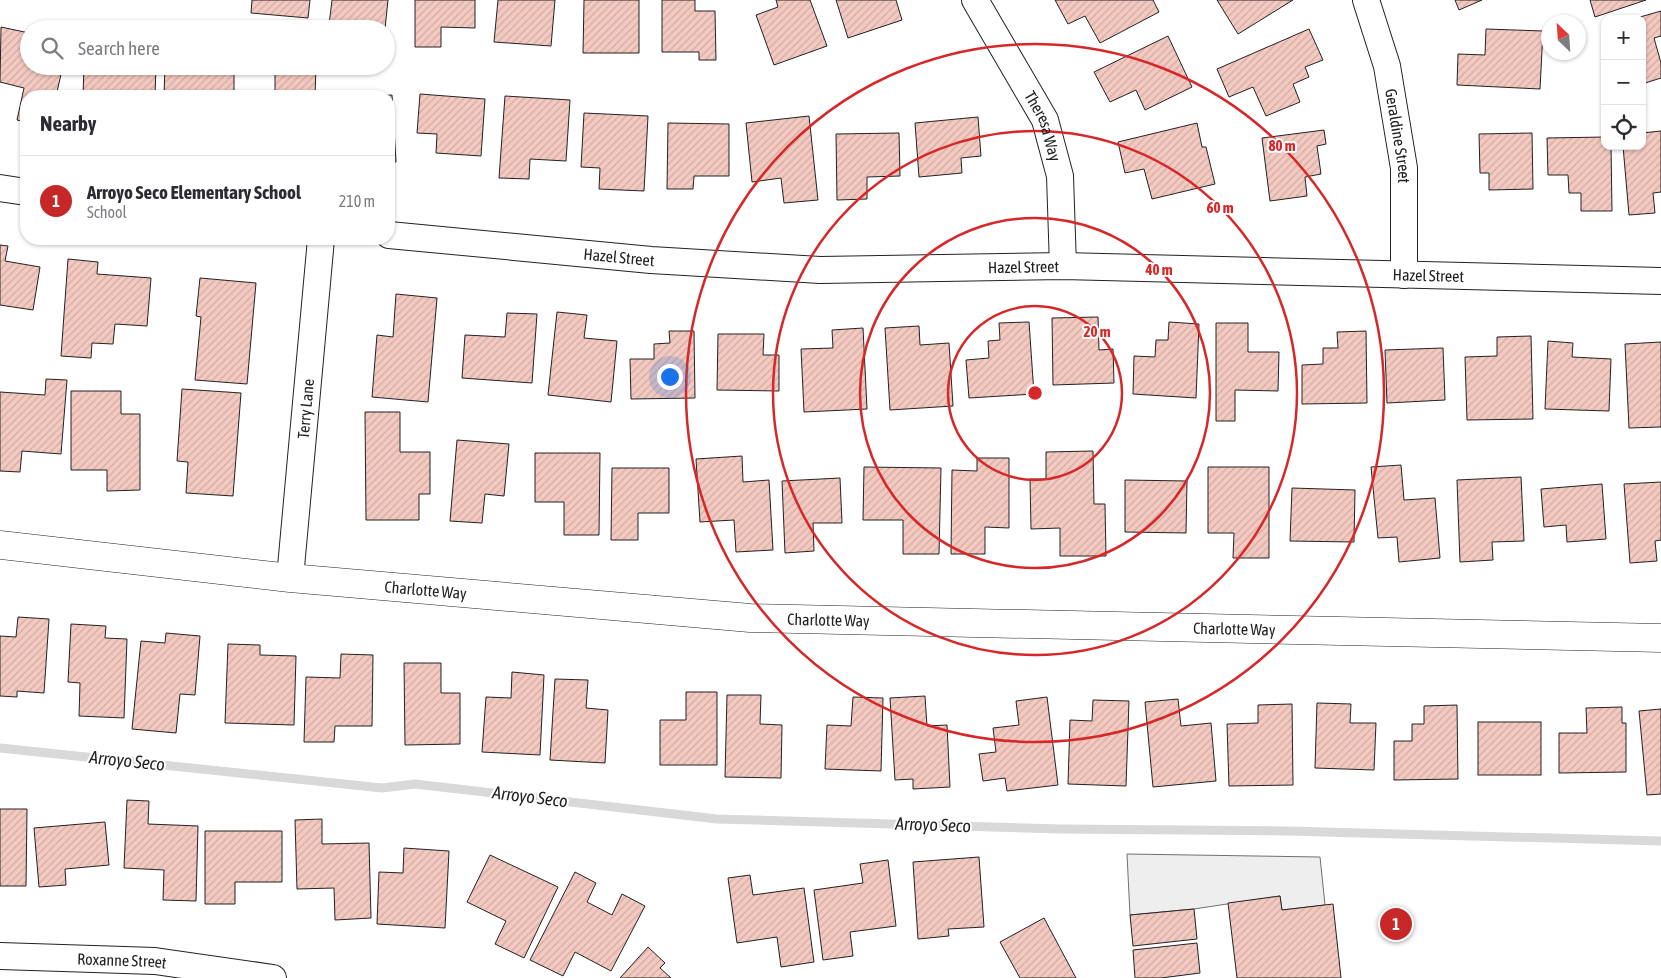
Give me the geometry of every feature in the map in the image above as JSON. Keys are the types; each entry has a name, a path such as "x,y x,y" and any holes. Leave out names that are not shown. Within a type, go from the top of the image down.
{"street":[{"name":"Theresa Way","path":"975,0 1045,120 1060,176 1063,266"},
{"name":"Geraldine Street","path":"1366,0 1387,66 1404,168 1404,275"},
{"path":"0,188 20,191"},
{"name":"Hazel Street","path":"395,236 651,260 820,270 1063,266 1661,281"},
{"name":"Terry Lane","path":"290,578 319,245"},
{"name":"Charlotte Way","path":"0,545 290,578 750,618 1661,638"},
{"name":"Roxanne Street","path":"0,956 154,970 273,978"}],"shaded area":[{"path":"1127,854 1320,857 1325,905 1282,910 1280,896 1194,909 1130,915"}],"building":[{"path":"252,0 310,0 308,18 251,13"},
{"path":"332,0 388,0 386,20 330,20"},
{"path":"415,0 475,0 475,28 441,27 441,47 415,47"},
{"path":"498,0 555,0 551,46 494,42"},
{"path":"584,0 639,0 639,53 583,53"},
{"path":"662,0 695,0 695,11 715,11 716,60 699,60 699,52 662,52"},
{"path":"776,0 810,0 827,46 774,65 756,15 778,7"},
{"path":"836,0 896,0 902,20 848,38"},
{"path":"1055,0 1153,0 1159,12 1100,43 1085,16 1068,24"},
{"path":"1217,0 1293,0 1238,34"},
{"path":"1455,0 1482,0 1459,10"},
{"path":"1590,0 1646,0 1601,15 1595,17"},
{"path":"1661,11 1661,36 1654,38 1661,63 1661,78 1646,83 1646,60 1646,15"},
{"path":"1,27 20,31 20,75 61,75 57,90 24,90 24,88 0,82"},
{"path":"1309,29 1323,60 1305,67 1309,77 1293,84 1300,102 1266,116 1253,87 1229,97 1217,69"},
{"path":"1486,29 1541,31 1540,89 1457,85 1458,54 1485,55"},
{"path":"1168,36 1192,87 1145,110 1136,90 1110,102 1094,72"},
{"path":"84,75 156,75 155,90 83,90"},
{"path":"165,75 234,75 234,90 164,90"},
{"path":"275,75 316,75 315,90 275,90"},
{"path":"420,94 485,99 481,156 436,153 437,134 417,133"},
{"path":"505,96 570,100 566,161 530,159 529,179 499,178"},
{"path":"20,106 20,121 17,120"},
{"path":"584,113 648,116 644,191 599,189 600,168 581,167"},
{"path":"809,116 818,200 784,203 781,178 752,182 746,123"},
{"path":"978,117 981,156 961,158 962,173 919,177 915,123"},
{"path":"668,123 729,124 729,176 694,176 693,189 667,189"},
{"path":"1197,123 1202,147 1206,147 1215,184 1152,199 1144,169 1125,173 1118,142"},
{"path":"1324,130 1326,144 1317,146 1321,174 1305,177 1307,196 1270,201 1262,138"},
{"path":"1661,131 1661,192 1653,193 1655,213 1629,215 1623,150 1646,150 1646,133"},
{"path":"899,133 900,176 867,177 867,199 837,200 836,134"},
{"path":"1532,133 1533,189 1489,190 1489,173 1480,173 1479,134"},
{"path":"1601,137 1601,150 1611,150 1612,211 1581,211 1581,193 1569,193 1568,175 1548,175 1547,138"},
{"path":"0,245 8,246 5,261 40,267 33,310 0,305"},
{"path":"68,259 98,262 97,274 151,278 147,326 115,324 113,344 92,343 91,358 61,356"},
{"path":"200,278 256,283 247,384 195,380 201,317 196,316"},
{"path":"396,294 437,298 428,402 372,397 377,335 393,337"},
{"path":"557,312 587,315 584,338 617,341 611,402 548,395"},
{"path":"507,313 537,314 532,383 462,378 465,335 505,337"},
{"path":"1098,317 1099,350 1113,349 1114,383 1053,385 1052,318"},
{"path":"1029,322 1034,394 969,398 966,360 989,358 988,341 1000,340 999,323"},
{"path":"1169,322 1199,324 1196,398 1133,394 1134,356 1155,357 1156,340 1168,340"},
{"path":"1216,323 1248,323 1248,352 1279,352 1278,391 1235,390 1235,421 1216,421"},
{"path":"919,326 920,345 949,343 953,406 890,410 885,328"},
{"path":"863,328 867,409 804,412 801,349 833,348 832,330"},
{"path":"669,331 694,331 695,398 631,399 630,359 654,359 654,344 670,343"},
{"path":"1366,331 1367,403 1302,404 1302,365 1323,364 1323,348 1338,348 1337,332"},
{"path":"718,334 764,334 763,355 779,355 779,391 717,390"},
{"path":"1531,336 1533,419 1467,420 1465,357 1497,356 1497,337"},
{"path":"1548,341 1573,343 1572,357 1611,359 1609,411 1545,409"},
{"path":"1661,342 1661,427 1629,428 1625,344"},
{"path":"1443,348 1445,400 1387,403 1385,350"},
{"path":"46,379 67,380 61,454 22,451 20,472 0,471 0,392 45,395"},
{"path":"182,389 241,393 233,496 186,493 188,462 177,461"},
{"path":"71,391 121,391 121,414 140,414 140,490 107,491 107,470 71,470"},
{"path":"365,412 400,412 400,452 430,452 430,494 419,494 419,520 366,520"},
{"path":"457,440 509,444 504,496 485,494 482,523 450,521"},
{"path":"1093,451 1094,504 1105,504 1106,556 1060,556 1060,528 1031,529 1030,479 1046,479 1046,452"},
{"path":"535,453 600,453 599,535 564,535 564,502 535,502"},
{"path":"742,456 743,482 769,480 773,550 736,552 734,520 700,522 696,459"},
{"path":"977,458 1009,458 1009,528 985,527 985,554 951,554 952,470 977,471"},
{"path":"1401,465 1404,500 1435,498 1440,558 1399,562 1397,537 1378,538 1371,467"},
{"path":"864,467 941,468 939,554 903,554 903,520 863,520"},
{"path":"1208,467 1269,467 1269,558 1233,558 1234,533 1208,533"},
{"path":"612,468 669,468 669,513 638,513 638,540 611,540"},
{"path":"1521,477 1524,541 1492,542 1493,560 1460,562 1457,480"},
{"path":"840,478 842,523 813,523 814,551 785,553 782,481"},
{"path":"1125,480 1187,481 1186,533 1125,532"},
{"path":"1661,482 1661,540 1655,541 1657,561 1630,563 1624,484"},
{"path":"1602,484 1606,539 1567,542 1566,525 1544,527 1541,489"},
{"path":"1292,488 1355,490 1354,542 1290,541"},
{"path":"18,617 49,619 44,693 17,691 17,697 0,696 0,636 16,637"},
{"path":"71,624 106,626 105,638 127,639 124,718 79,716 80,683 68,682"},
{"path":"166,633 200,636 195,695 180,694 176,733 132,729 141,641 165,643"},
{"path":"228,644 260,645 260,655 296,656 294,725 225,723"},
{"path":"341,654 373,655 372,726 335,726 334,742 304,742 306,677 340,678"},
{"path":"404,663 441,663 441,693 460,693 460,744 405,745"},
{"path":"512,672 544,675 540,755 482,752 486,697 511,698"},
{"path":"555,679 588,680 586,708 608,710 605,763 550,760"},
{"path":"686,692 717,692 717,765 660,765 660,720 686,720"},
{"path":"727,695 761,695 760,724 782,725 781,778 725,777"},
{"path":"925,696 927,726 947,725 950,787 913,789 913,779 895,780 890,698"},
{"path":"853,697 883,698 881,771 825,769 827,725 851,726"},
{"path":"1047,697 1058,785 1007,791 1005,778 983,781 979,754 996,752 993,728 1019,725 1016,701"},
{"path":"1178,699 1181,726 1211,723 1216,781 1153,787 1145,702"},
{"path":"1093,700 1129,701 1126,786 1068,784 1070,720 1092,721"},
{"path":"1317,703 1351,704 1350,723 1376,723 1374,770 1315,768"},
{"path":"1292,704 1293,785 1229,786 1227,724 1258,723 1258,705"},
{"path":"1457,705 1458,779 1394,780 1394,741 1412,741 1412,724 1424,724 1424,706"},
{"path":"1622,707 1622,723 1626,723 1626,772 1559,773 1559,733 1587,733 1586,708"},
{"path":"1661,709 1661,794 1647,795 1639,711"},
{"path":"1478,722 1541,722 1541,775 1478,775"},
{"path":"127,800 149,801 148,824 198,826 196,901 163,900 164,870 124,868"},
{"path":"0,809 27,809 26,886 0,886"},
{"path":"322,819 322,844 369,843 371,918 335,920 334,888 297,889 295,820"},
{"path":"105,822 109,865 65,869 66,885 39,887 34,828"},
{"path":"205,831 282,831 282,882 235,882 235,904 205,904"},
{"path":"404,848 449,851 445,928 377,924 379,872 403,873"},
{"path":"490,855 558,887 524,958 495,944 506,921 467,902"},
{"path":"979,857 984,927 948,929 949,936 918,939 913,862"},
{"path":"888,860 896,926 850,932 853,956 823,960 814,890 863,883 860,864"},
{"path":"575,872 596,883 587,902 612,915 622,894 645,906 611,971 575,952 563,976 530,960"},
{"path":"750,875 753,895 804,888 814,962 781,967 777,937 737,943 728,878"},
{"path":"1280,896 1282,910 1333,904 1341,978 1237,978 1228,903"},
{"path":"1194,909 1197,939 1133,946 1130,915"},
{"path":"1044,918 1076,978 1020,978 1000,942"},
{"path":"1197,943 1200,973 1161,978 1135,978 1133,950"},
{"path":"648,947 665,963 660,968 671,978 620,978"}],"waterway":[{"name":"Arroyo Seco","path":"0,748 382,788 415,784 717,819 1061,829 1288,831 1661,841"}],"place":[{"name":"Arroyo Seco Elementary School","path":"1396,924"}]}
